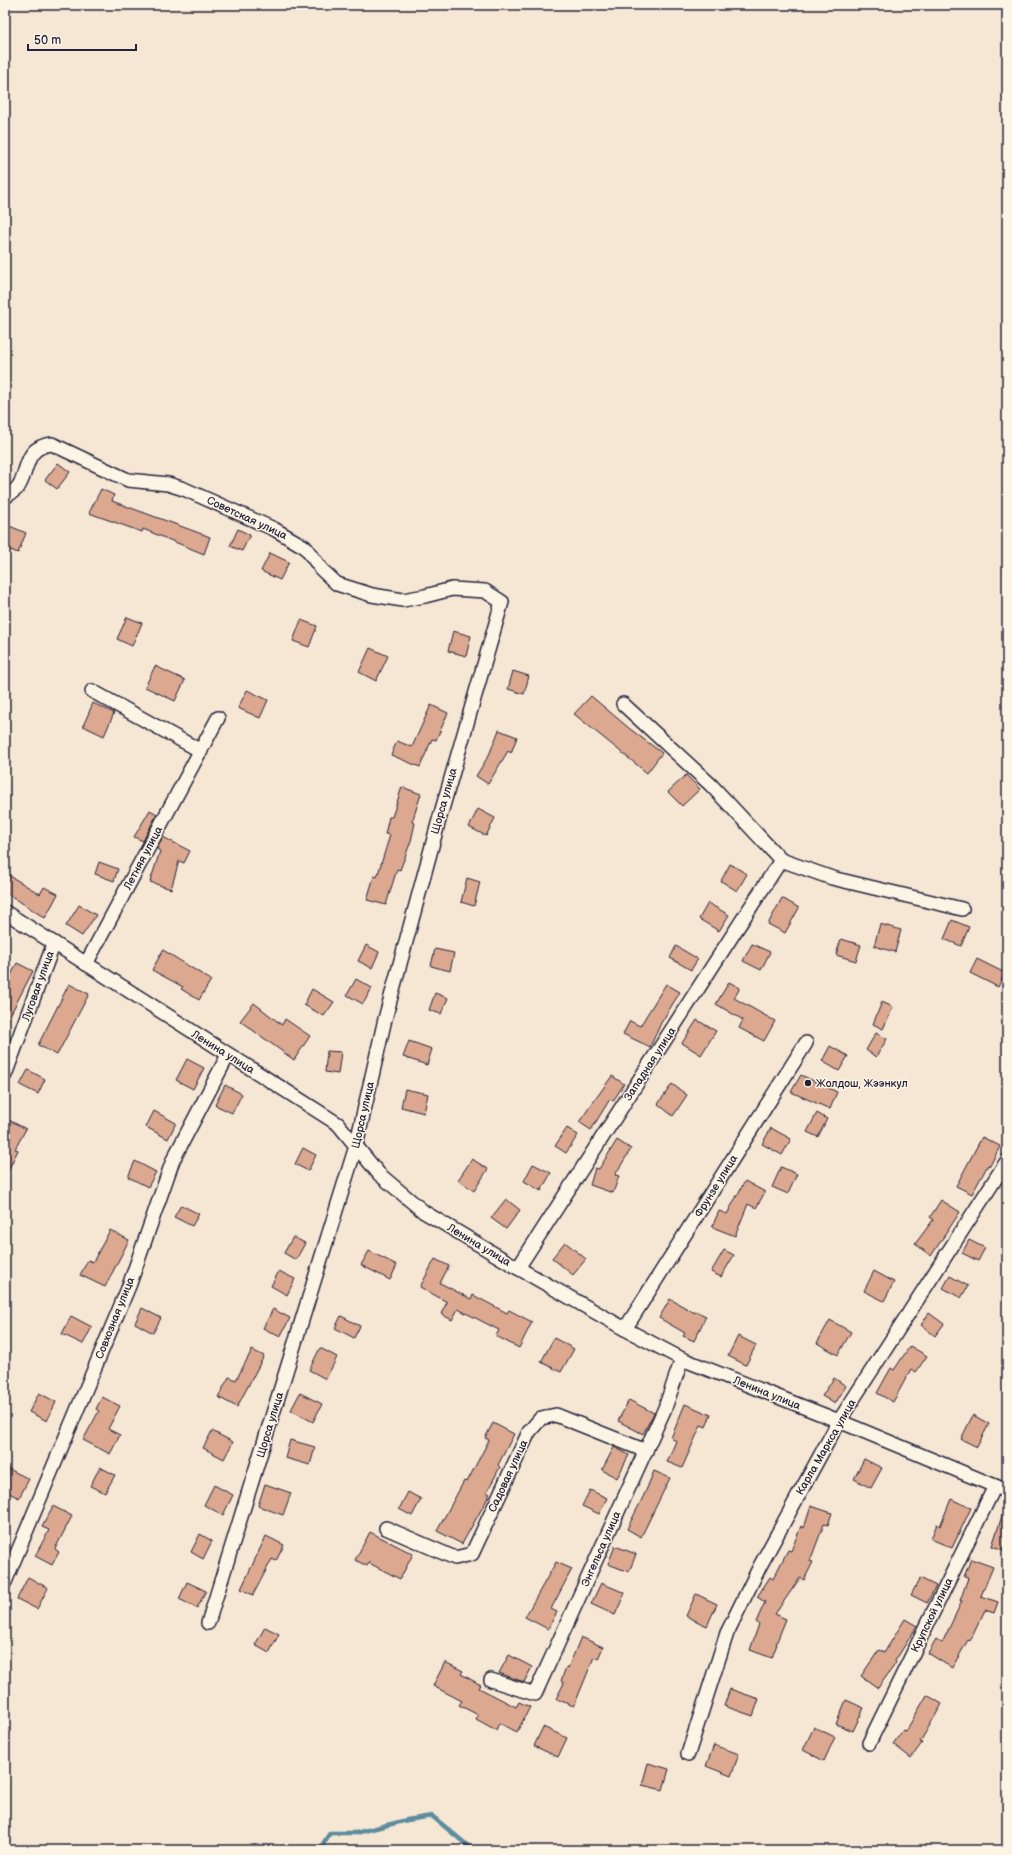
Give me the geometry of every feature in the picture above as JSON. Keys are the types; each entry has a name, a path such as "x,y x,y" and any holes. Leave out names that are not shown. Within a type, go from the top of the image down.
{"street":[{"name":"Советская улица","path":"5,497 18,488 28,460 44,445 52,444 128,480 168,484 184,489 274,529 306,547 322,570 337,584 372,595 403,600 452,589 486,591 502,602"},
{"name":"Щорса улица","path":"208,1623 356,1146 385,1019 438,820 502,602"},
{"path":"92,691 201,751"},
{"path":"623,704 711,785 781,860 832,878 962,909"},
{"name":"Летняя улица","path":"86,964 218,718"},
{"name":"Западная улица","path":"518,1268 781,860"},
{"name":"Ленина улица","path":"5,912 228,1056 338,1124 379,1174 424,1212 518,1268 625,1329 682,1359 839,1421 1007,1491"},
{"name":"Луговая улица","path":"5,1075 54,943"},
{"name":"Фрунзе улица","path":"625,1329 806,1043"},
{"name":"Совхозная улица","path":"5,1582 129,1286 173,1160 228,1056"},
{"name":"Карла Маркса улица","path":"688,1754 727,1633 760,1566 839,1421 1007,1161"},
{"name":"Энгельса улица","path":"491,1680 535,1694 665,1408 682,1359"},
{"name":"Садовая улица","path":"386,1528 455,1558 472,1554 529,1432 542,1418 556,1415 646,1451"},
{"name":"Крупской улица","path":"869,1743 995,1486"}],"building":[{"path":"58,463 70,472 57,489 45,480"},
{"path":"101,489 114,495 112,501 210,537 204,554 143,529 142,532 89,513"},
{"path":"5,524 26,533 18,553 5,548"},
{"path":"238,529 250,535 242,551 230,546"},
{"path":"270,553 289,562 280,580 261,571"},
{"path":"127,617 142,623 132,646 117,639"},
{"path":"301,620 317,626 309,647 293,641"},
{"path":"453,631 471,636 466,656 448,651"},
{"path":"370,648 388,656 376,681 359,672"},
{"path":"155,666 185,680 175,701 145,687"},
{"path":"513,671 529,676 524,694 508,689"},
{"path":"247,690 268,700 260,718 238,708"},
{"path":"591,696 630,729 662,753 647,773 574,714"},
{"path":"93,703 114,713 104,736 83,726"},
{"path":"431,705 448,713 436,740 432,739 420,767 391,755 397,741 412,747"},
{"path":"499,730 517,737 511,753 508,751 488,784 476,776 489,755"},
{"path":"686,775 700,789 682,806 668,792"},
{"path":"402,787 421,794 412,822 415,823 411,841 400,870 397,869 386,905 367,900 374,876 377,877 390,835 385,834 389,817 392,817"},
{"path":"478,809 495,818 486,836 469,827"},
{"path":"150,810 157,814 143,841 134,837"},
{"path":"163,837 190,851 184,863 179,861 171,889 150,882 160,851 157,849"},
{"path":"99,862 118,869 114,881 95,874"},
{"path":"730,864 747,874 737,891 721,881"},
{"path":"5,873 40,894 44,887 58,894 45,918 5,892"},
{"path":"467,878 480,882 474,906 461,902"},
{"path":"782,898 799,908 785,933 768,924"},
{"path":"708,903 729,915 719,931 699,919"},
{"path":"79,905 96,915 82,936 66,926"},
{"path":"952,920 969,927 961,946 944,939"},
{"path":"880,924 901,930 895,952 874,946"},
{"path":"841,939 861,945 856,961 836,955"},
{"path":"752,944 770,952 761,970 743,961"},
{"path":"366,945 379,952 372,968 358,961"},
{"path":"676,946 698,959 691,970 670,958"},
{"path":"435,949 454,953 450,971 431,966"},
{"path":"163,950 211,980 199,1000 181,989 183,987 152,970"},
{"path":"977,959 1005,973 998,987 970,973"},
{"path":"17,963 33,971 5,1025 5,987"},
{"path":"356,979 372,988 363,1004 347,995"},
{"path":"729,982 740,988 734,998 775,1021 764,1041 739,1028 743,1020 716,1004"},
{"path":"69,984 89,994 57,1055 38,1045"},
{"path":"666,984 680,992 661,1023 650,1047 623,1034 630,1021 640,1026"},
{"path":"312,989 334,1002 324,1016 304,1005"},
{"path":"435,993 448,998 441,1014 429,1010"},
{"path":"882,1002 893,1007 883,1029 873,1024"},
{"path":"254,1003 282,1025 285,1019 310,1036 294,1060 240,1021"},
{"path":"697,1020 716,1031 701,1055 682,1043"},
{"path":"876,1033 887,1039 876,1057 866,1050"},
{"path":"409,1041 432,1049 427,1065 403,1057"},
{"path":"830,1046 848,1056 839,1071 822,1061"},
{"path":"327,1051 341,1052 338,1074 325,1072"},
{"path":"187,1059 204,1068 193,1089 176,1080"},
{"path":"28,1070 45,1079 38,1094 20,1085"},
{"name":"Жолдош, Жээнкул","path":"801,1075 837,1092 830,1109 791,1092"},
{"path":"612,1076 624,1084 613,1101 610,1099 591,1130 579,1122"},
{"path":"672,1084 687,1095 673,1116 658,1104"},
{"path":"225,1085 242,1094 232,1113 215,1105"},
{"path":"405,1089 428,1094 424,1113 401,1107"},
{"path":"154,1111 176,1123 168,1139 146,1127"},
{"path":"817,1113 827,1119 818,1137 807,1132"},
{"path":"5,1118 26,1129 15,1149 18,1150 5,1177"},
{"path":"567,1128 578,1135 566,1153 555,1146"},
{"path":"771,1128 791,1139 782,1155 762,1144"},
{"path":"982,1137 1000,1146 990,1166 988,1165 972,1194 956,1186"},
{"path":"617,1140 631,1149 615,1175 619,1176 613,1193 590,1185 595,1168 599,1169"},
{"path":"303,1148 316,1155 308,1171 295,1164"},
{"path":"472,1159 488,1169 474,1191 458,1180"},
{"path":"135,1161 156,1172 148,1187 128,1177"},
{"path":"533,1164 551,1173 541,1191 524,1181"},
{"path":"781,1167 797,1174 788,1194 772,1187"},
{"path":"745,1181 765,1192 756,1208 748,1204 735,1236 712,1227 719,1211 727,1214"},
{"path":"506,1199 520,1210 506,1229 491,1218"},
{"path":"941,1200 960,1212 931,1256 915,1244 933,1220 930,1217"},
{"path":"181,1205 199,1214 192,1226 174,1217"},
{"path":"110,1230 129,1240 105,1287 80,1275 88,1260 93,1262"},
{"path":"293,1237 305,1243 296,1260 284,1253"},
{"path":"969,1240 985,1248 978,1261 962,1253"},
{"path":"565,1242 586,1259 573,1275 552,1258"},
{"path":"724,1250 734,1255 721,1277 711,1272"},
{"path":"369,1251 397,1265 390,1280 361,1265"},
{"path":"435,1259 449,1266 440,1283 471,1299 473,1295 507,1313 509,1310 532,1322 519,1348 496,1336 499,1330 458,1309 452,1320 441,1314 447,1302 420,1287"},
{"path":"279,1271 295,1279 287,1295 271,1286"},
{"path":"874,1271 894,1282 884,1301 864,1291"},
{"path":"950,1276 968,1286 961,1298 943,1288"},
{"path":"670,1299 695,1313 695,1311 706,1316 694,1341 683,1336 685,1333 659,1318"},
{"path":"142,1308 161,1318 153,1333 135,1323"},
{"path":"273,1309 290,1318 280,1337 263,1328"},
{"path":"929,1313 944,1324 935,1336 921,1325"},
{"path":"71,1316 92,1327 83,1344 62,1334"},
{"path":"341,1316 360,1326 354,1338 335,1328"},
{"path":"830,1320 851,1332 838,1355 817,1343"},
{"path":"738,1336 756,1345 746,1365 728,1356"},
{"path":"554,1338 574,1349 561,1372 541,1362"},
{"path":"910,1346 927,1356 916,1372 911,1369 893,1402 877,1393 891,1368 894,1370"},
{"path":"320,1348 337,1357 326,1379 309,1370"},
{"path":"252,1350 264,1356 237,1407 218,1397 229,1377 236,1380"},
{"path":"834,1378 846,1386 835,1404 822,1396"},
{"path":"39,1393 56,1402 47,1421 29,1412"},
{"path":"300,1393 322,1404 313,1422 291,1410"},
{"path":"102,1397 120,1406 108,1429 120,1435 110,1454 83,1440 99,1411 96,1409"},
{"path":"629,1400 654,1413 643,1434 618,1421"},
{"path":"685,1404 711,1415 706,1427 701,1425 682,1468 667,1462 676,1441 671,1438"},
{"path":"973,1415 989,1424 977,1447 961,1439"},
{"path":"493,1423 514,1434 498,1465 500,1467 487,1492 490,1494 462,1544 437,1531 464,1481 467,1482 489,1440 485,1438"},
{"path":"212,1431 233,1442 224,1459 203,1448"},
{"path":"290,1440 315,1447 310,1465 285,1458"},
{"path":"614,1447 629,1455 617,1478 602,1470"},
{"path":"864,1459 882,1468 871,1488 854,1479"},
{"path":"100,1467 115,1475 105,1493 90,1486"},
{"path":"9,1469 29,1479 19,1498 5,1491 5,1478"},
{"path":"654,1471 670,1478 641,1537 627,1529"},
{"path":"265,1484 291,1493 283,1515 258,1506"},
{"path":"214,1485 233,1495 223,1515 204,1505"},
{"path":"590,1490 607,1498 599,1514 582,1506"},
{"path":"408,1492 421,1499 412,1516 399,1509"},
{"path":"951,1499 971,1508 952,1548 931,1539 937,1524 940,1526"},
{"path":"53,1506 72,1516 55,1549 59,1552 52,1565 35,1556 49,1530 42,1527"},
{"path":"811,1506 832,1513 828,1525 824,1524 810,1561 813,1562 804,1580 800,1578 775,1614 786,1619 772,1658 750,1650 759,1624 756,1622 765,1602 757,1597 770,1577 773,1579 788,1550 791,1551 801,1526 804,1528"},
{"path":"1005,1507 1007,1507 1007,1551 992,1546"},
{"path":"370,1532 413,1554 400,1579 369,1563 367,1566 355,1560"},
{"path":"200,1534 212,1541 203,1559 191,1552"},
{"path":"266,1536 284,1545 276,1561 272,1559 253,1595 241,1589"},
{"path":"615,1546 636,1554 629,1572 608,1564"},
{"path":"971,1559 993,1567 981,1596 998,1602 994,1613 985,1610 970,1641 968,1640 952,1668 928,1653 936,1639 942,1643 962,1601 960,1601 968,1578 964,1577"},
{"path":"556,1562 572,1569 551,1609 557,1612 548,1629 525,1617"},
{"path":"28,1577 48,1588 37,1609 17,1599"},
{"path":"920,1578 936,1586 927,1603 911,1595"},
{"path":"187,1582 206,1591 197,1608 179,1599"},
{"path":"601,1583 625,1593 615,1615 591,1604"},
{"path":"696,1594 717,1604 707,1626 686,1616"},
{"path":"905,1619 917,1626 895,1661 896,1663 878,1688 861,1676 879,1650 884,1653"},
{"path":"265,1627 279,1634 269,1653 255,1645"},
{"path":"581,1637 603,1647 598,1659 594,1657 574,1706 556,1699 564,1683 561,1681 566,1667 568,1668"},
{"path":"509,1655 532,1667 524,1682 499,1673"},
{"path":"445,1662 463,1671 461,1674 481,1685 479,1688 516,1707 519,1702 530,1707 517,1732 499,1723 496,1730 476,1719 478,1715 459,1705 462,1701 433,1686"},
{"path":"730,1689 759,1699 753,1716 724,1706"},
{"path":"927,1695 942,1704 920,1742 922,1743 911,1758 893,1744 903,1730 906,1731"},
{"path":"846,1700 864,1708 853,1731 836,1724"},
{"path":"543,1727 567,1738 558,1757 534,1746"},
{"path":"814,1727 835,1737 824,1761 803,1750"},
{"path":"714,1745 739,1754 731,1776 706,1766"},
{"path":"648,1763 669,1769 663,1790 642,1785"}],"waterway":[{"path":"319,1850 330,1833 356,1833 407,1820 432,1816 473,1850"}],"place":[{"name":"Жолдош, Жээнкул","path":"808,1083"}]}
